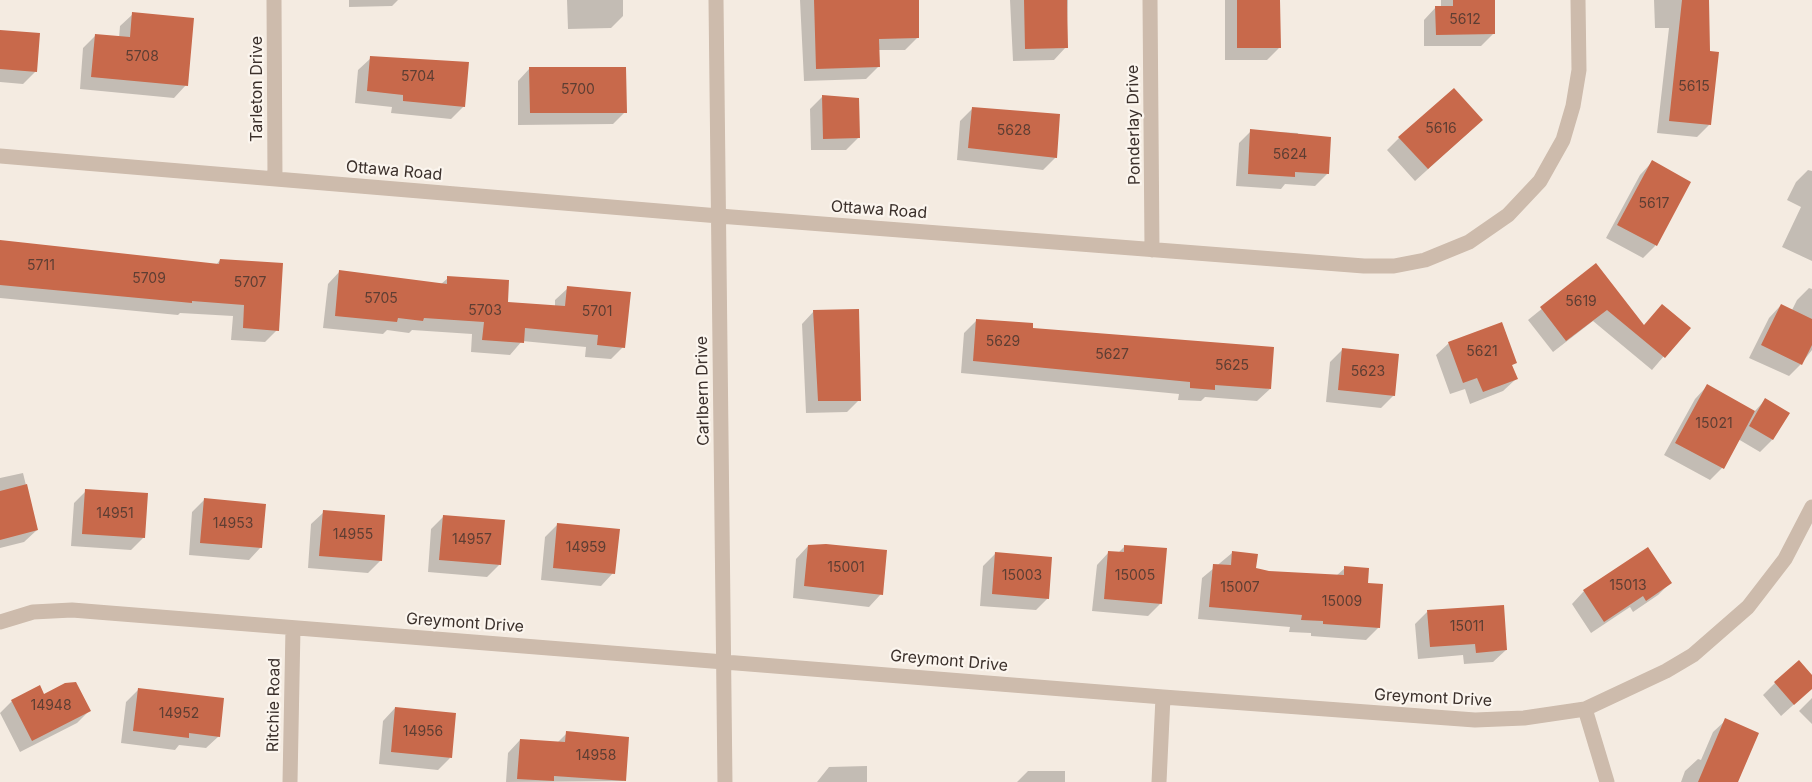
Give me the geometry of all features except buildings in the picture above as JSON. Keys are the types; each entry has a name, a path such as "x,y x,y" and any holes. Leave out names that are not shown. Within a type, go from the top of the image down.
{"street":[{"name":"Tarleton Drive","path":"274,0 275,178"},
{"name":"Carlbern Drive","path":"716,0 725,782"},
{"name":"Ponderlay Drive","path":"1150,0 1152,250"},
{"name":"Ottawa Road","path":"0,156 719,216 1364,266 1394,266 1425,260 1469,242 1508,215 1540,181 1563,140 1573,106 1579,70 1578,0"},
{"name":"Greymont Drive","path":"0,622 33,612 72,610 724,660 1162,697 1475,720 1524,718 1585,709 1666,671 1693,655 1748,607 1785,559 1812,507"},
{"name":"Ritchie Road","path":"290,782 293,628"},
{"path":"1159,782 1162,697"},
{"path":"1585,709 1607,782"}]}
